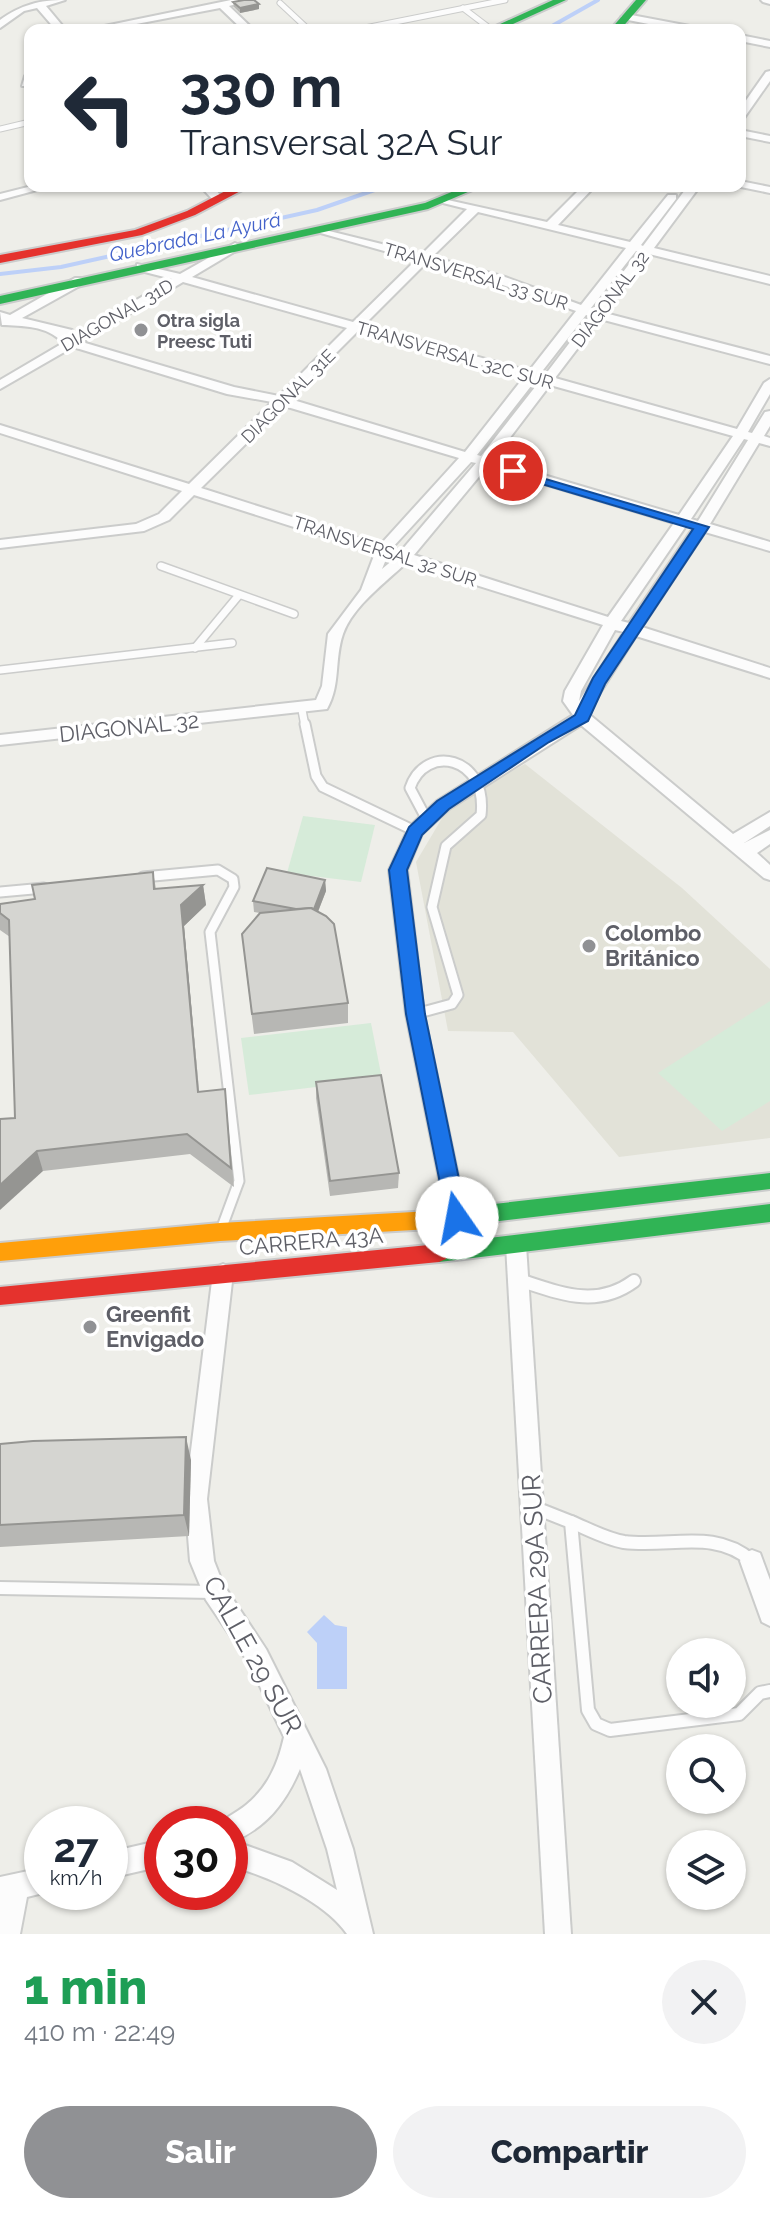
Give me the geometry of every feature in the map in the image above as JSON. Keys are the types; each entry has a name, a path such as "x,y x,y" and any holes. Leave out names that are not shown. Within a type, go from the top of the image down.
{"main road":[{"path":"506,24 561,0"},
{"path":"621,24 641,0"},
{"path":"0,300 447,201 464,192"},
{"path":"0,259 138,233 212,193"},
{"name":"CARRERA 43A","path":"0,1252 220,1232 457,1218 770,1181"},
{"name":"CARRERA 43A","path":"0,1296 516,1245 770,1213"}],"street":[{"path":"0,25 21,9 60,0"},
{"path":"187,0 196,10"},
{"path":"124,24 246,0"},
{"path":"39,4 56,24"},
{"path":"222,5 243,24"},
{"path":"146,20 150,24"},
{"path":"746,39 770,44"},
{"path":"746,108 770,74"},
{"path":"746,134 770,139"},
{"path":"746,185 770,190"},
{"path":"0,197 24,191"},
{"path":"550,226 583,192"},
{"name":"DIAGONAL 32","path":"0,740 302,710 321,705 330,694 334,635 366,591 383,550 468,457 675,192"},
{"name":"DIAGONAL 32","path":"366,591 407,558 599,315 690,192"},
{"path":"447,201 770,280"},
{"name":"DIAGONAL 31E","path":"0,544 156,523 187,488 470,207"},
{"name":"TRANSVERSAL 33 SUR","path":"321,230 422,257 599,315 770,360"},
{"name":"DIAGONAL 31D","path":"0,385 235,247"},
{"name":"TRANSVERSAL 32C SUR","path":"141,267 756,439"},
{"path":"4,320 79,281"},
{"path":"4,320 59,331 74,339 232,391 253,393 770,547"},
{"path":"770,383 756,439 685,522 611,623 573,691 571,701 582,717 770,874"},
{"path":"457,1218 415,1014 398,870 421,825 479,780 582,717 592,693 770,415"},
{"name":"TRANSVERSAL 32 SUR","path":"0,429 770,673"},
{"path":"738,848 770,818"},
{"path":"738,848 770,836"},
{"name":"CARRERA 29A SUR","path":"516,1245 558,1934"},
{"name":"CALLE 29 SUR","path":"223,1273 196,1499 202,1561 214,1592 258,1657 297,1733 322,1792 359,1929"},
{"path":"752,1561 770,1614"},
{"path":"248,1820 273,1794 291,1768 297,1733"},
{"path":"248,1857 260,1859 312,1886 359,1929"},
{"path":"7,1934 8,1889"}],"lane":[{"path":"384,24 505,0"},
{"path":"280,3 303,24"},
{"path":"463,8 484,24"},
{"path":"0,129 24,123"},
{"path":"161,566 294,614"},
{"path":"195,648 239,595"},
{"path":"0,670 232,643"},
{"path":"302,710 316,776 323,787 421,825"},
{"path":"415,1014 452,1004 458,995 432,907 446,846 479,819 483,799 479,780 456,763 433,763 418,773 410,788 421,825"},
{"path":"125,879 218,870 233,879 234,887 210,932 239,1181 220,1232"},
{"path":"0,892 62,886"},
{"path":"519,1280 577,1298 620,1295 634,1281"},
{"path":"533,1507 623,1542 727,1543 743,1551 752,1561"},
{"path":"571,1522 588,1710 596,1724 610,1730 739,1714 760,1693 770,1691"},
{"path":"0,1588 181,1594 214,1592"}],"shaded area":[{"name":"Colombo Británico","path":"525,764 682,888 770,969 770,1138 619,1157 513,1032 448,1031 416,862 451,803"}],"green space":[{"path":"303,816 375,825 361,882 287,873"},
{"path":"770,1001 770,1101 722,1131 658,1073"},
{"path":"371,1023 382,1079 249,1095 241,1038"}],"water":[{"path":"324,1615 335,1625 347,1627 347,1689 317,1689 317,1643 307,1632"}],"building":[{"path":"254,0 259,4 240,8 233,2"},
{"path":"267,868 325,880 314,909 253,901"},
{"path":"153,872 154,889 203,885 181,905 198,1092 225,1089 231,1168 187,1134 37,1151 0,1185 0,1119 15,1118 9,920 0,913 0,904 35,899 32,885"},
{"path":"311,908 334,924 348,1003 252,1014 242,934 260,913"},
{"path":"381,1075 399,1173 330,1181 316,1082"},
{"path":"186,1437 184,1515 0,1525 0,1444"}],"waterway":[{"name":"Quebrada La Ayurá","path":"556,24 598,0"},
{"name":"Quebrada La Ayurá","path":"0,274 61,267 317,210 369,192"}],"traffic: fast":[{"path":"506,24 561,0"},
{"path":"620,24 641,0"},
{"path":"0,300 428,206 462,192"},
{"path":"431,1220 770,1181"},
{"path":"439,1253 770,1213"}],"traffic: slow":[{"path":"0,1252 220,1232 431,1220"}],"traffic: jam":[{"path":"0,259 138,233 191,213 232,192"},
{"path":"0,1296 439,1253"}],"place":[{"name":"Otra sigla Preesc Tuti","path":"141,330"},
{"name":"Colombo Británico","path":"589,946"},
{"name":"Greenfit Envigado","path":"90,1327"}],"route":[{"path":"457,1218 415,1014 398,870 406,847 415,831 443,805 582,717 585,704 598,682 701,527 513,471"}]}
